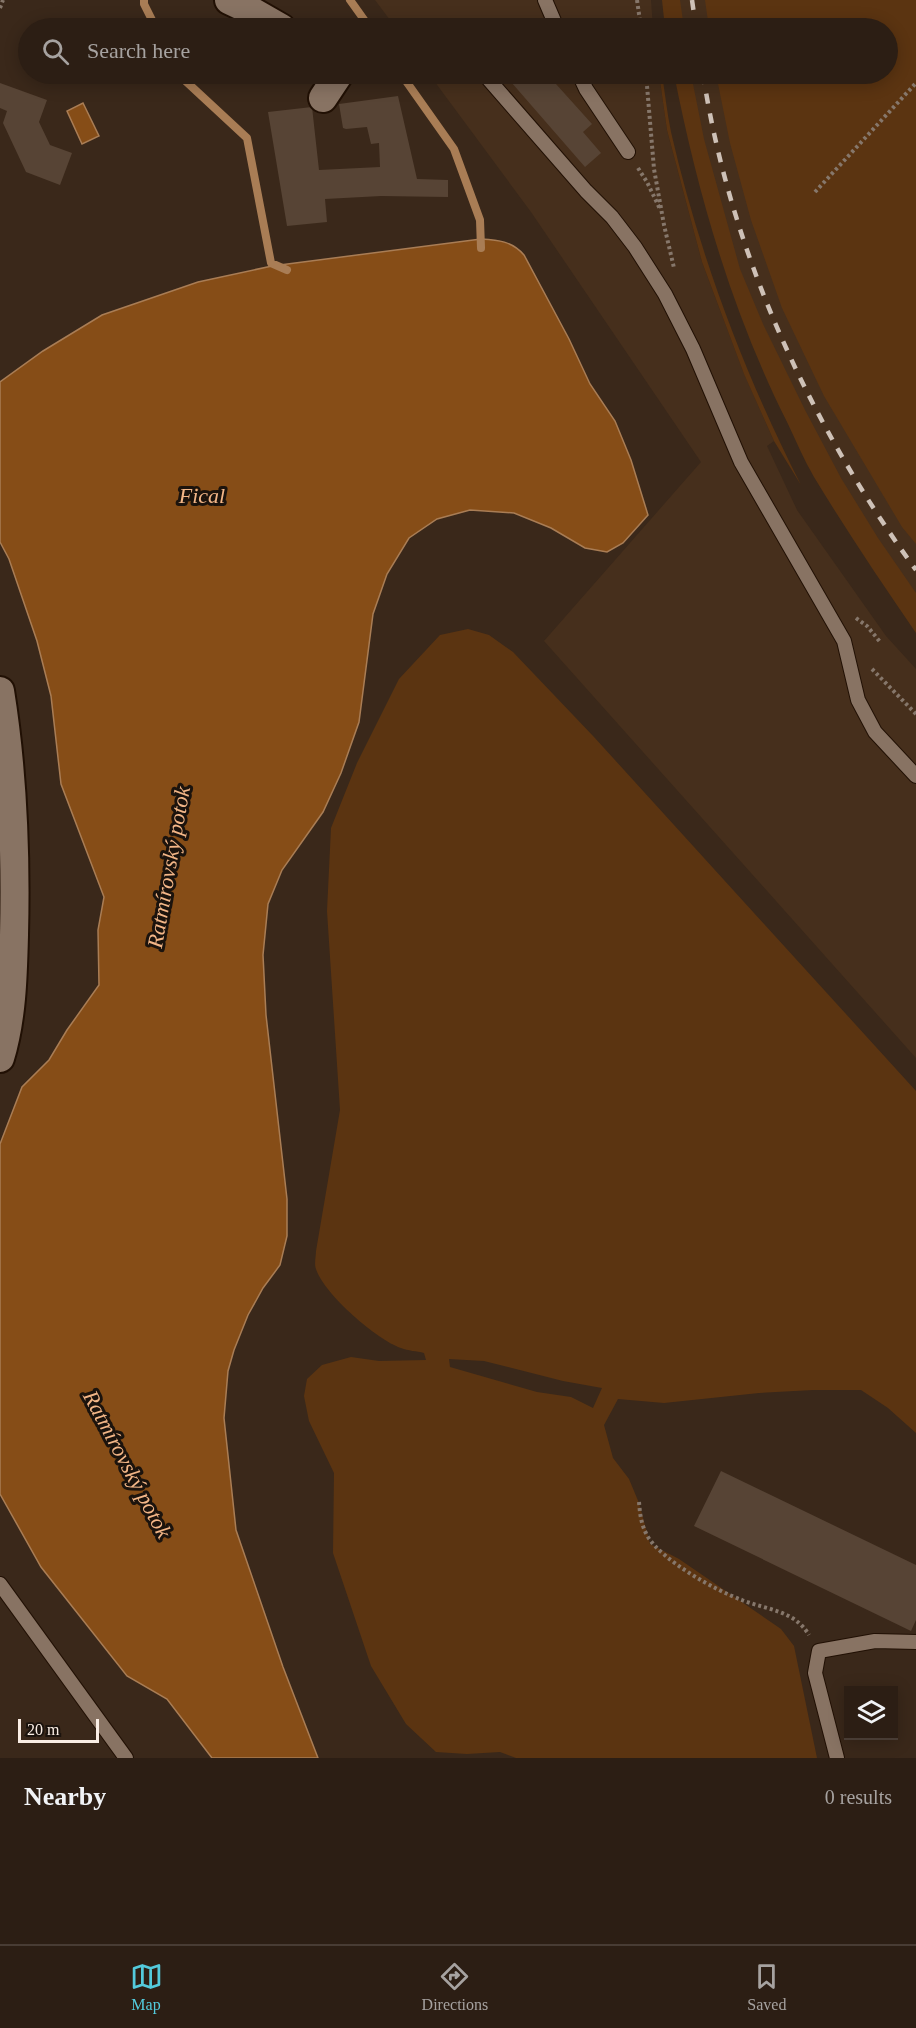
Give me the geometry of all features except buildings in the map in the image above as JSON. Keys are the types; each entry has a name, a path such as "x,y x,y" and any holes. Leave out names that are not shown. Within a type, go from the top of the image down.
{"street":[{"path":"229,0 264,18"},
{"path":"323,98 332,84"},
{"path":"0,692 13,801 16,868 13,965 6,1038 0,1058"}],"lane":[{"path":"545,0 553,18"},
{"path":"493,84 586,191 612,217 635,247 665,294 693,349 741,462 844,641 858,700 875,732 916,776"},
{"path":"584,84 628,152"},
{"path":"0,1584 126,1758"},
{"path":"837,1758 814,1673 819,1651 875,1641 916,1642"}],"path":[{"path":"0,8 3,0"},
{"path":"638,0 639,18"},
{"path":"815,192 916,83"},
{"path":"647,84 654,169 674,269"},
{"path":"628,152 647,182 662,215"},
{"path":"844,641 916,714"},
{"path":"639,1502 640,1520 648,1538 664,1555 722,1592 783,1613 802,1624 819,1651"}],"shaded area":[{"path":"375,0 651,0 652,18 388,18"},
{"path":"662,0 680,0 683,18 664,18"},
{"path":"670,0 715,0 717,18 673,18"},
{"path":"705,0 916,0 916,544 902,527 824,396 782,308 751,220 730,143 718,84 898,84 898,18 708,18"},
{"path":"436,84 660,84 667,130 702,262 743,371 774,441 767,446 797,510 886,636 916,669 916,1058 544,641 701,462 531,212"},
{"path":"660,84 664,84 682,178 709,268 742,356 801,485 774,441 744,374 702,262 667,130"},
{"path":"676,84 693,84 704,139 740,269 763,324 841,478 916,593 916,633 814,477 768,382 750,340 719,253 683,119"},
{"path":"684,84 729,84 916,532 916,607 758,337"},
{"path":"468,629 489,635 513,652 594,737 916,1091 916,1433 888,1408 861,1390 759,1393 664,1403 618,1399 604,1425 613,1458 629,1479 639,1503 650,1544 679,1559 781,1629 794,1646 817,1758 516,1758 500,1752 467,1754 436,1752 406,1724 371,1666 333,1553 334,1473 309,1421 304,1396 307,1379 322,1365 351,1357 379,1361 426,1360 424,1353 404,1349 391,1343 352,1315 329,1291 315,1267 340,1110 327,911 331,828 357,763 399,679 440,635","holes":["449,1359 484,1361 563,1381 602,1388 593,1408 571,1397 537,1392 450,1367"]}],"water":[{"path":"83,103 99,136 82,144 67,111"},
{"name":"Fical","path":"481,239 510,244 524,255 569,339 590,384 615,421 631,460 648,515 623,543 607,552 585,548 551,528 514,513 470,510 437,519 409,538 387,574 373,614 359,722 341,773 323,812 282,870 268,904 263,955 266,1015 287,1199 287,1236 280,1265 263,1288 248,1315 234,1350 228,1371 224,1418 236,1530 283,1667 318,1758 212,1758 167,1699 127,1676 41,1567 0,1494 0,1144 22,1087 49,1060 99,985 98,930 104,897 61,784 51,696 37,641 9,559 0,542 0,382 43,351 102,315 198,282 272,266"}],"waterway":[{"path":"144,0 151,18"},
{"name":"Ratmírovský potok","path":"350,0 363,18"},
{"path":"189,84 247,138 271,263 287,270"},
{"name":"Ratmírovský potok","path":"408,84 454,149 480,220 481,248"}],"railway":[{"path":"692,0 695,18"},
{"path":"705,84 733,206 754,270 780,334 809,396 842,456 916,570"}]}
